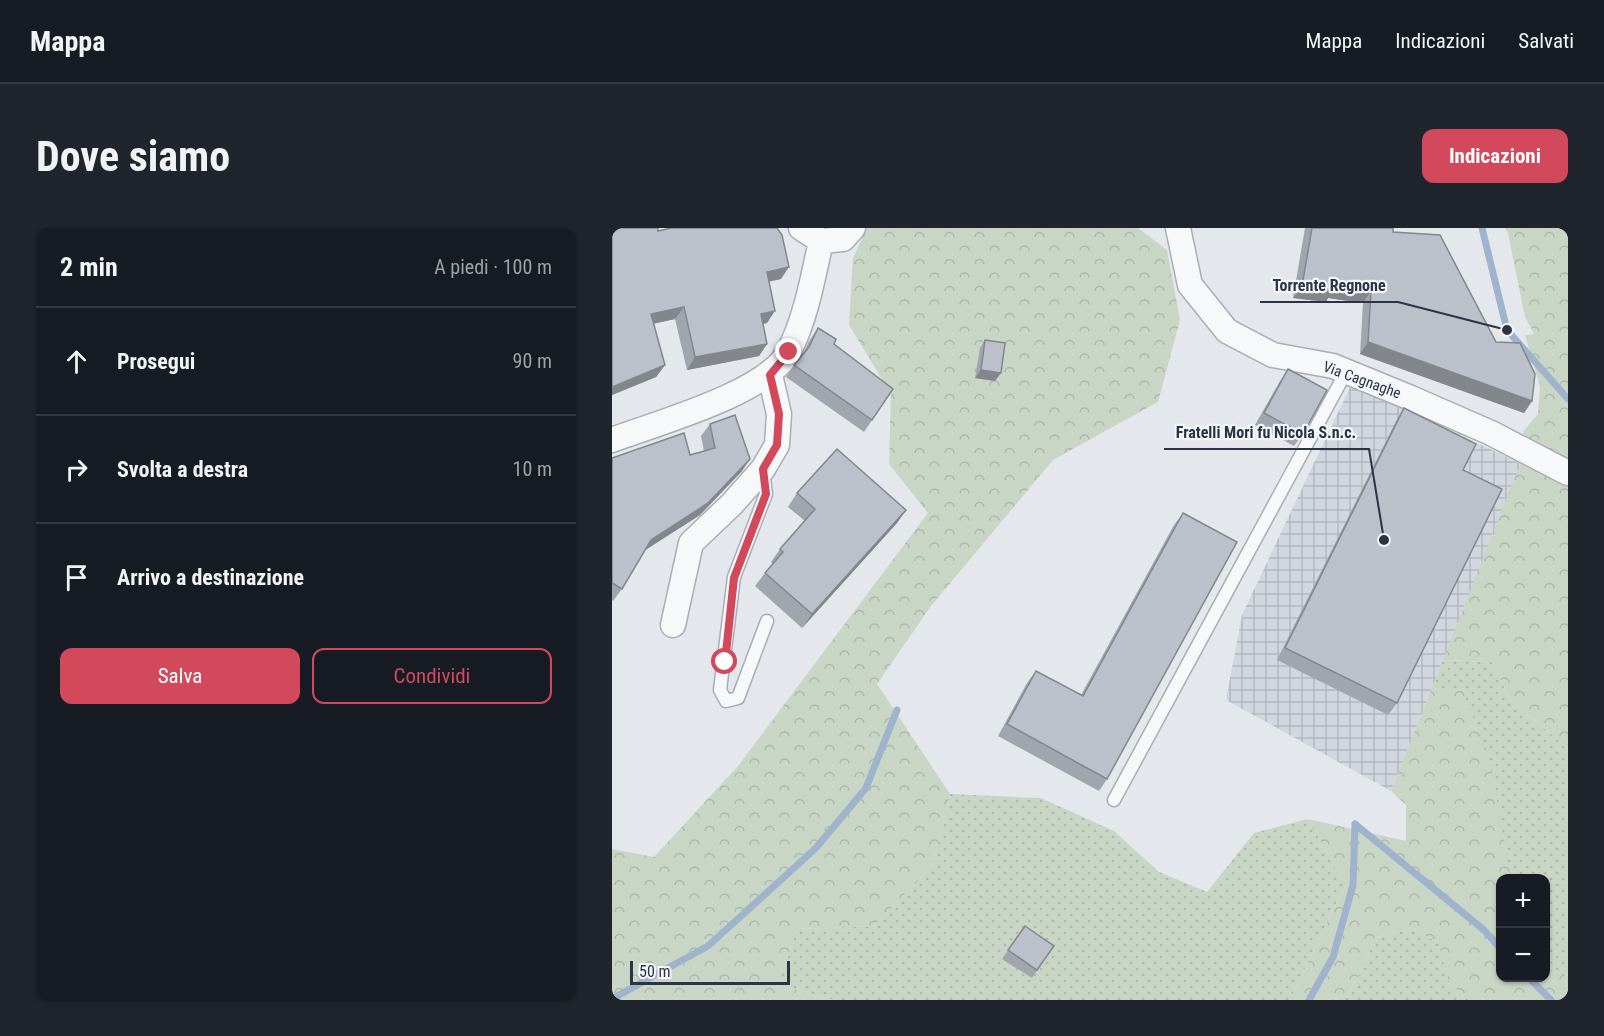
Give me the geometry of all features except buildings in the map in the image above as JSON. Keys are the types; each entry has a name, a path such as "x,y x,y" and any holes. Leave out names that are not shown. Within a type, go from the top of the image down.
{"street":[{"path":"801,228 821,241 843,239 853,228"},
{"name":"Via Cagnaghe","path":"1178,228 1190,285 1227,331 1273,355 1333,366 1491,432 1568,473"},
{"path":"612,440 739,392 770,375 789,352 809,292 821,241"},
{"path":"673,625 692,543 732,504 763,469 777,445 779,414 770,375"}],"lane":[{"path":"1114,800 1346,372"},
{"path":"763,469 766,494 734,578 720,690 726,701 738,698 767,621"}],"shaded area":[{"path":"1352,383 1521,464 1391,791 1226,700 1242,615"}],"green space":[{"path":"867,228 1138,228 1167,250 1180,320 1158,402 1053,460 931,606 877,684 950,794 933,865 874,926 798,929 777,985 833,1000 612,1000 612,849 654,857 738,766 928,513 889,464 891,394 849,325 853,258"},
{"path":"1505,228 1568,228 1568,748 1511,701 1492,662 1443,660 1526,449 1523,432 1538,414 1540,387 1525,335 1534,334 1525,317 1508,233"},
{"path":"1443,660 1492,662 1511,701 1568,748 1568,985 1550,962 1550,874 1510,874 1462,690 1432,688"},
{"path":"1432,688 1462,689 1489,757 1510,874 1496,874 1496,982 1550,982 1550,962 1568,985 1568,1000 1469,1000 1450,985 1438,942 1410,928 1374,938 1364,967 1344,1000 1290,1000 1345,885 1308,819 1406,841 1406,805 1391,791"},
{"path":"950,794 1041,798 1114,831 1159,872 1207,892 1254,833 1308,819 1345,885 1290,1000 833,1000 777,985 798,929 874,926 933,865"},
{"path":"1410,928 1438,942 1450,985 1469,1000 1344,1000 1364,967 1374,938"}],"waterway":[{"path":"1482,228 1507,330 1568,399"},
{"path":"612,999 708,946 816,848 866,788 897,710"},
{"path":"1355,824 1484,930 1496,944"},
{"path":"1309,1000 1333,957 1353,885 1355,824"},
{"path":"1533,982 1551,1000"}],"place":[{"name":"Torrente Regnone","path":"1507,330"},
{"name":"Fratelli Mori fu Nicola S.n.c.","path":"1384,540"}],"route":[{"path":"725,662 734,578 766,494 763,469 777,445 779,414 770,375 789,352"}]}
